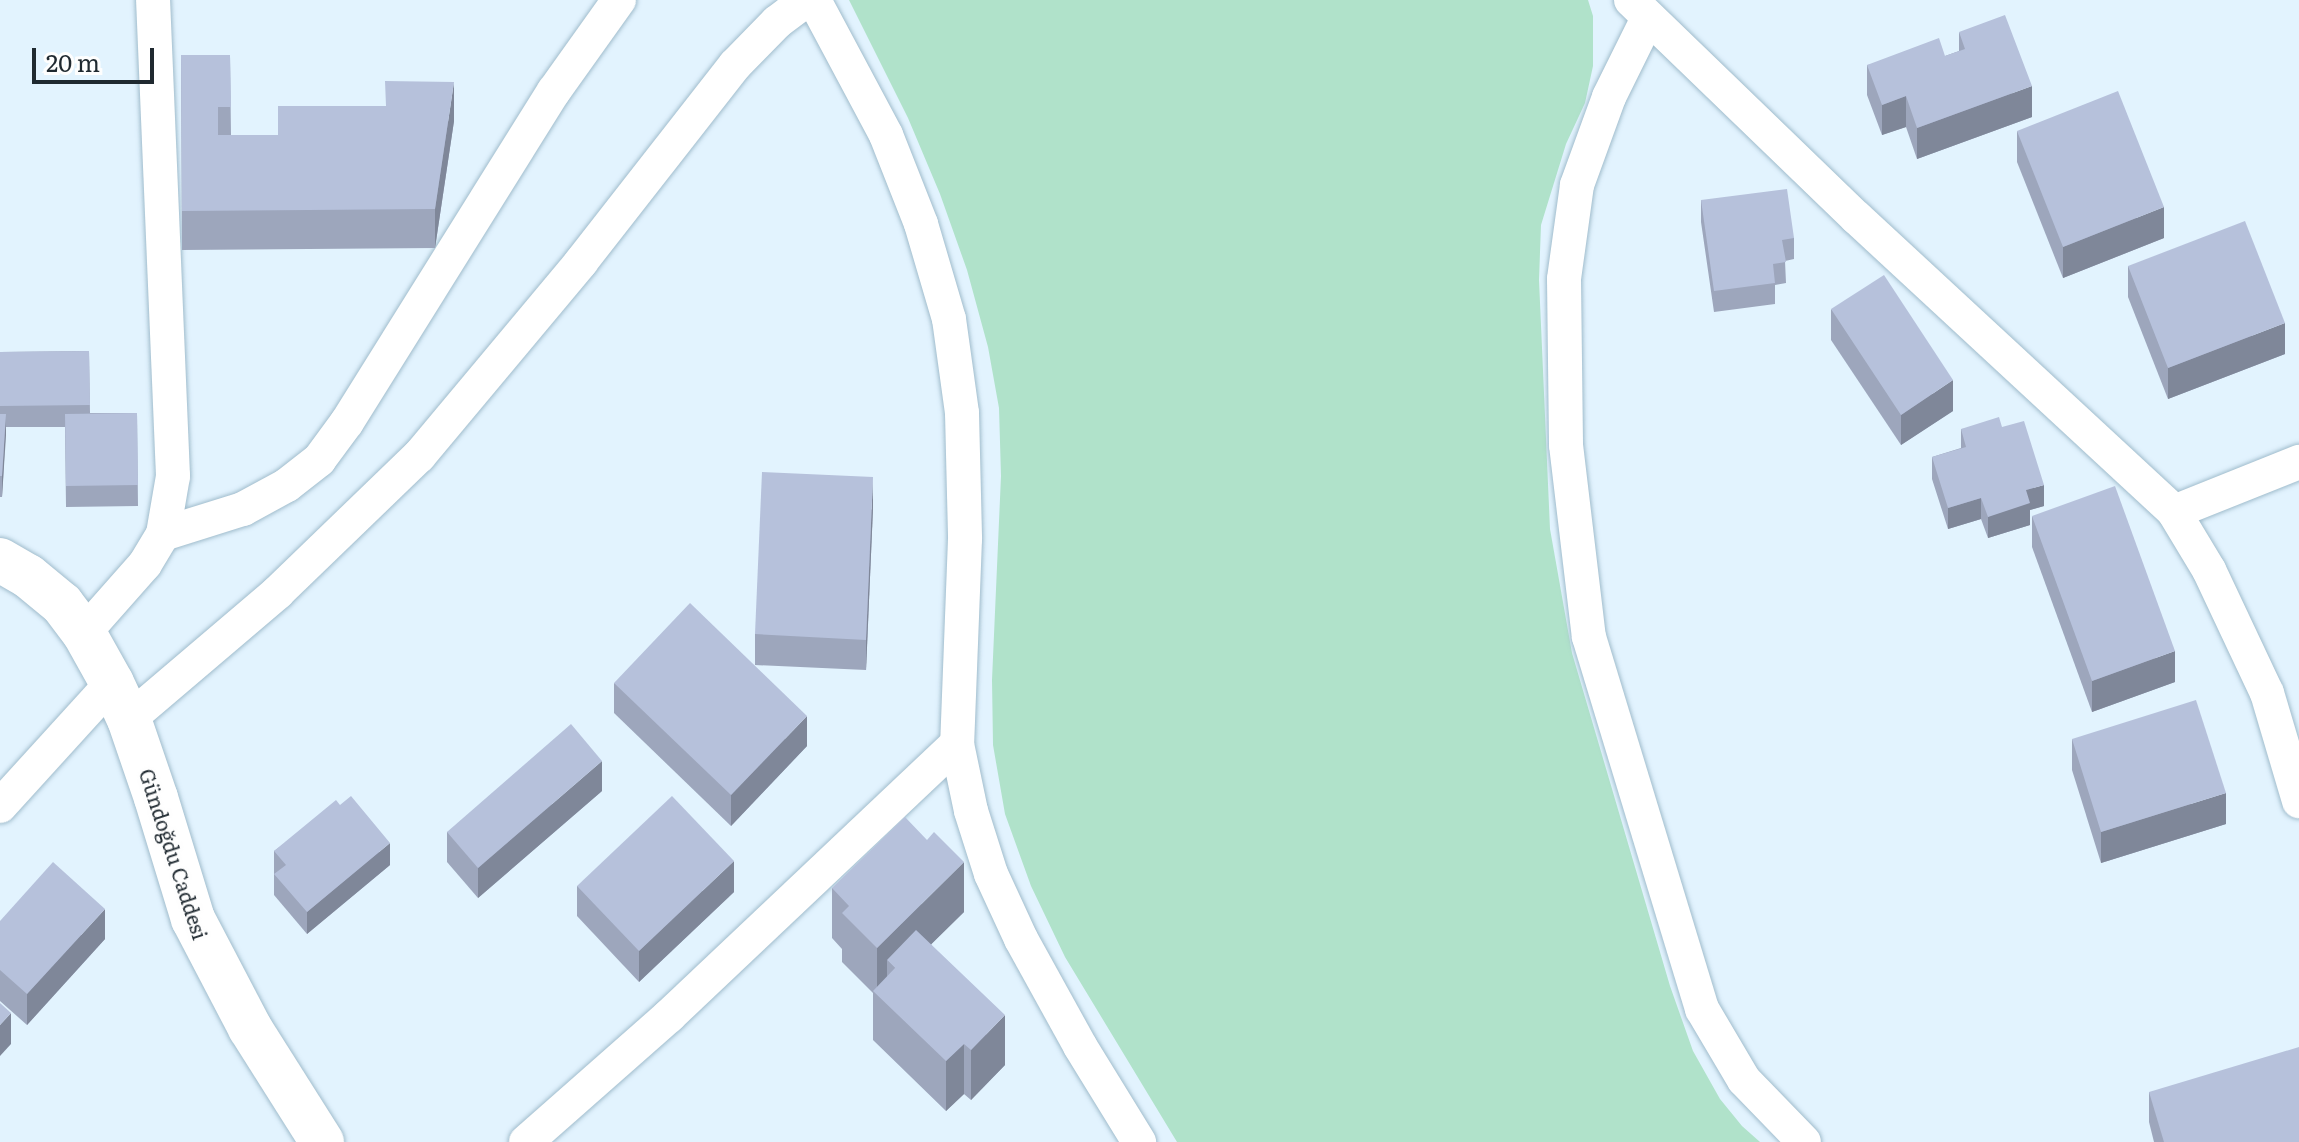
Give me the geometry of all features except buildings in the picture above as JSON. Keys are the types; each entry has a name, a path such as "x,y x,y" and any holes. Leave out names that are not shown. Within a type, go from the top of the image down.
{"street":[{"path":"84,633 145,564 163,534 173,476 153,0"},
{"path":"163,534 243,509 287,485 319,460 347,422 554,91 619,0"},
{"path":"0,806 120,701 278,592 419,456 581,262 735,65 777,22 806,0"},
{"path":"814,0 886,135 921,224 949,319 962,413 965,539 957,744 971,811 991,874 1021,939 1080,1046 1139,1142"},
{"path":"1804,1142 1744,1080 1702,1009 1589,637 1566,445 1564,279 1577,185 1639,9 2174,512 2209,570 2267,693 2299,801"},
{"path":"2174,512 2299,462"},
{"name":"Gündoğdu Caddesi","path":"0,560 28,576 62,604 84,633 120,701 193,919 250,1028 322,1142"},
{"path":"526,1142 669,1016 957,744"}],"green space":[{"path":"849,0 1588,0 1593,16 1593,66 1585,103 1566,144 1541,225 1539,280 1550,529 1572,653 1670,986 1693,1051 1720,1099 1760,1142 1177,1142 1065,957 1031,886 1005,814 993,745 992,680 1001,476 999,408 988,347 967,270 940,194 908,118"}]}
